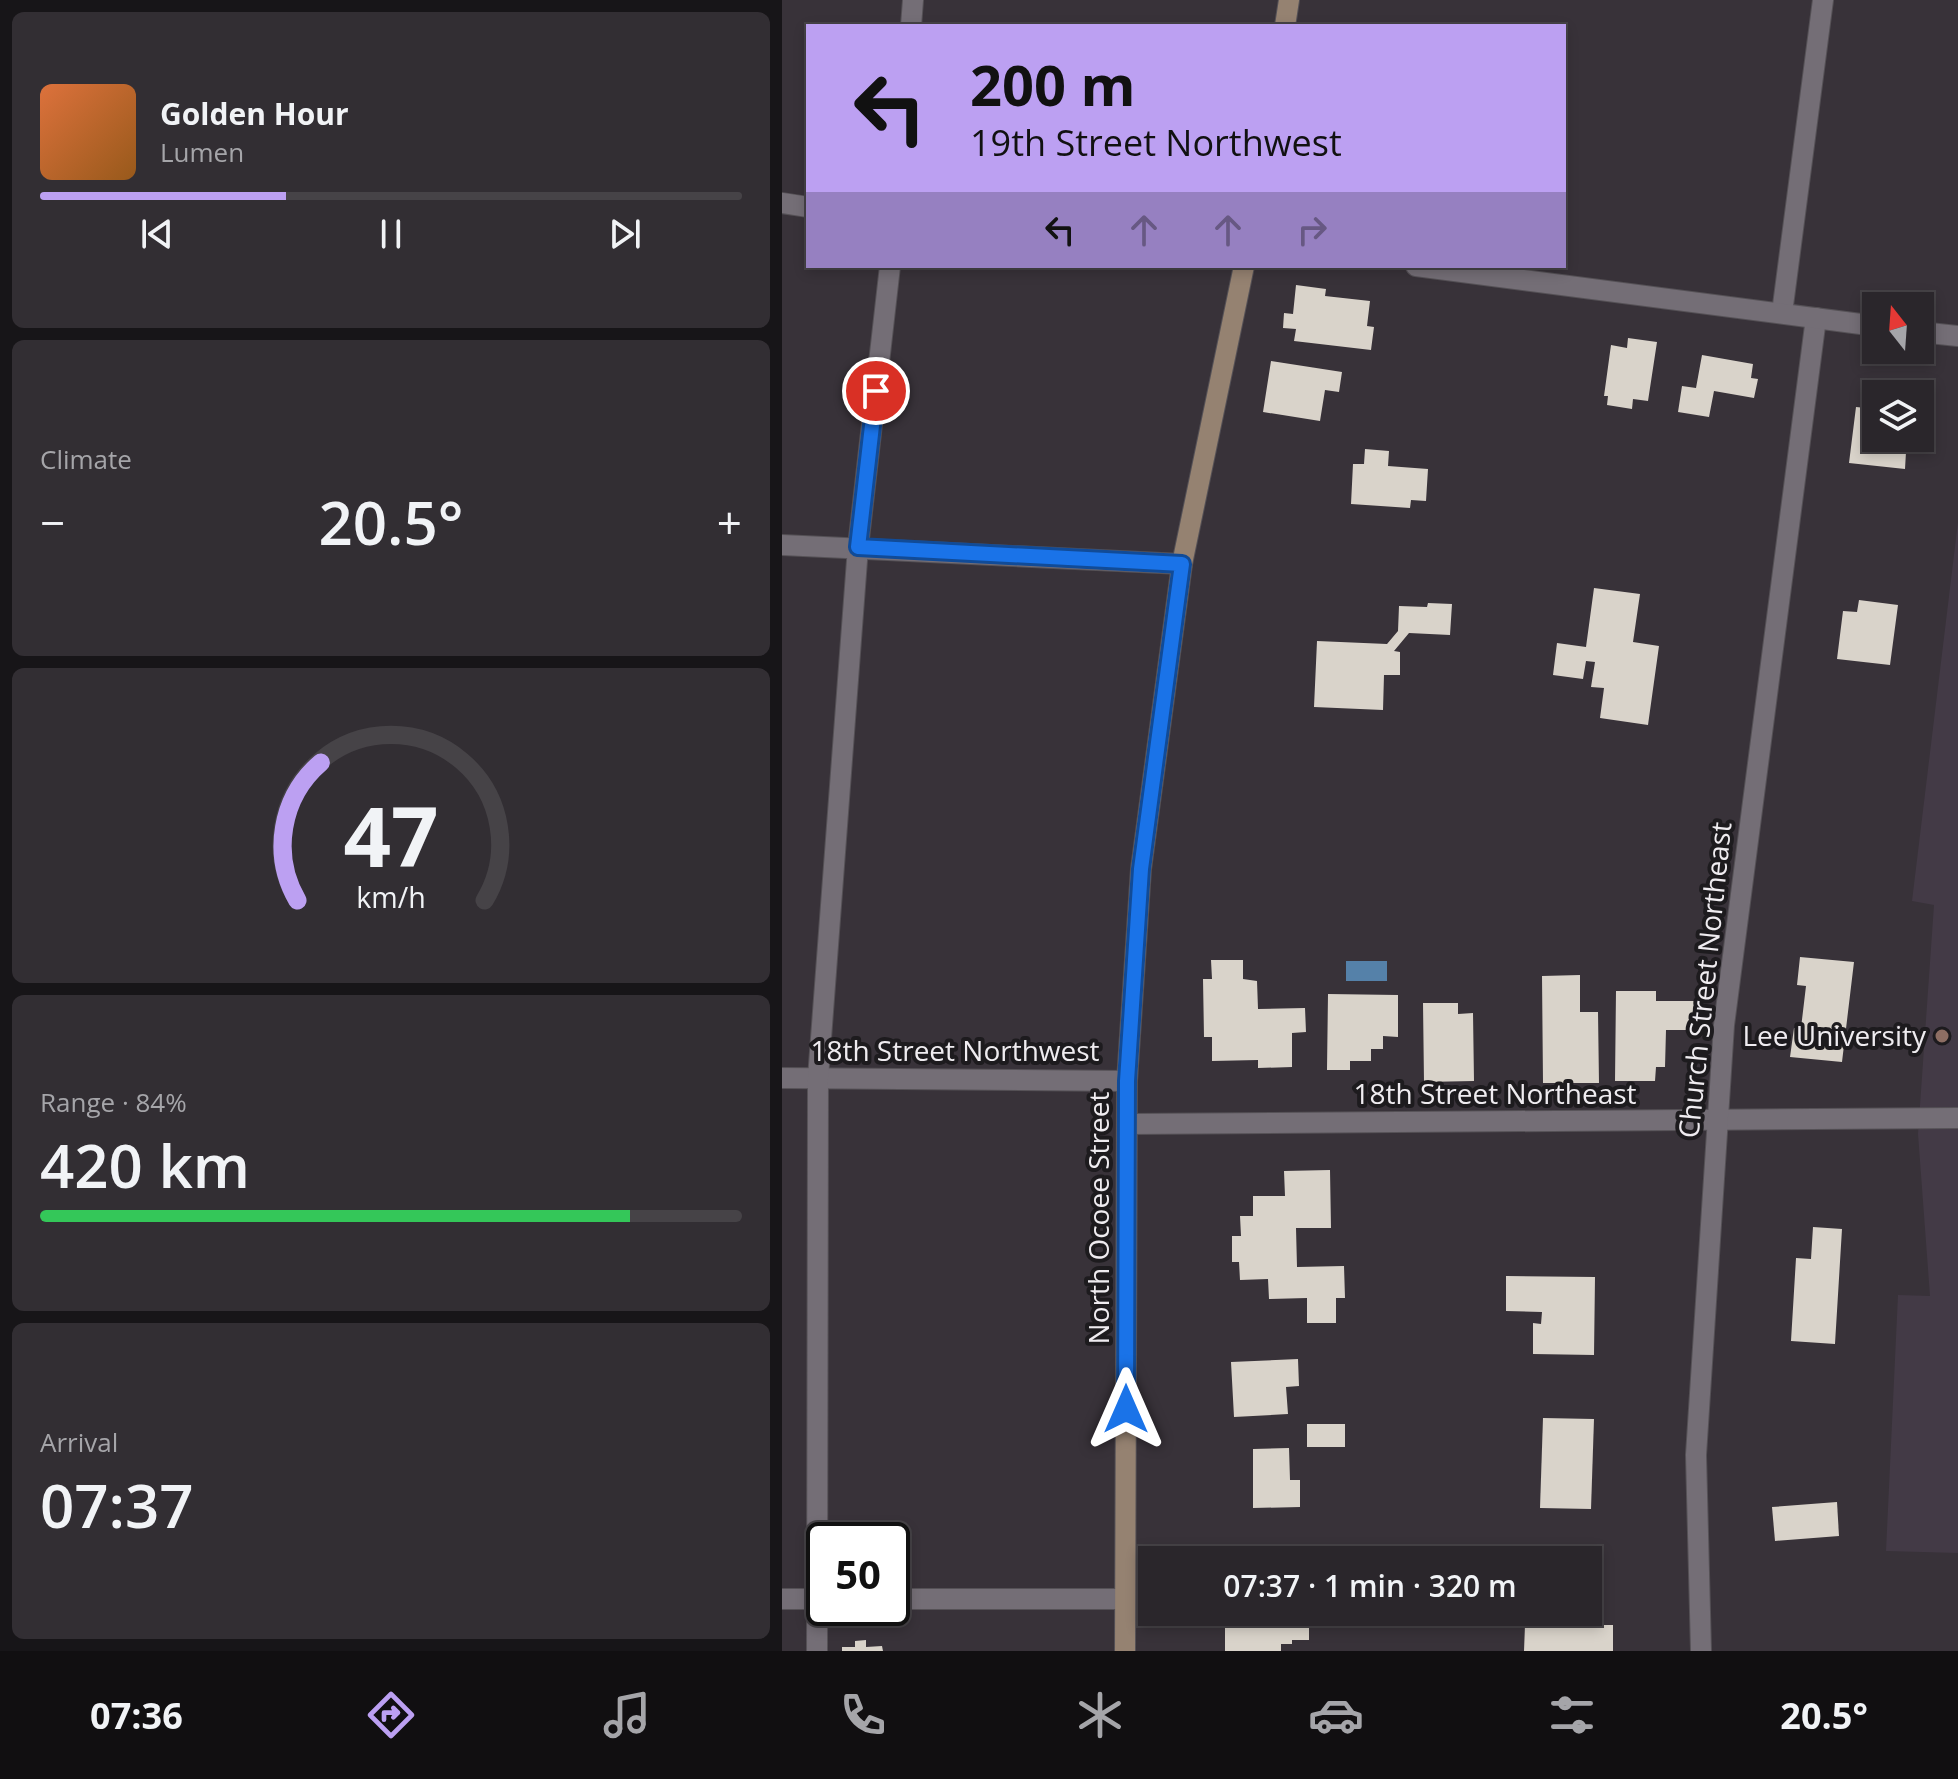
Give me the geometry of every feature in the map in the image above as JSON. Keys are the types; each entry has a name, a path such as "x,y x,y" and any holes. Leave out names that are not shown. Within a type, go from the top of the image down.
{"main road":[{"path":"1285,24 1289,0"},
{"name":"North Ocoee Street","path":"1125,1651 1127,1081 1141,869 1182,564 1244,268"}],"street":[{"path":"911,24 913,0"},
{"path":"1782,313 1823,0"},
{"path":"782,203 806,207"},
{"path":"821,1522 818,1078 858,547 890,268"},
{"path":"1432,268 1862,324"},
{"name":"Church Street Northeast","path":"1701,1651 1696,1455 1724,1025 1816,318"},
{"path":"1934,333 1958,336"},
{"path":"782,545 1182,564"},
{"name":"18th Street Northwest","path":"782,1078 1127,1081"},
{"name":"18th Street Northeast","path":"1128,1124 1958,1118"},
{"path":"782,1599 806,1599"},
{"path":"910,1599 1125,1599"},
{"path":"817,1651 819,1626"}],"shaded area":[{"name":"Lee University","path":"1958,522 1958,1553 1886,1551 1898,1295 1930,1296 1918,1134 1934,905 1912,901"}],"water":[{"path":"1346,961 1387,961 1387,981 1346,981"}],"building":[{"path":"1296,285 1326,289 1325,296 1370,301 1367,326 1374,327 1371,350 1294,341 1296,329 1283,328 1284,313 1293,314"},
{"path":"1628,338 1657,342 1648,401 1633,399 1632,409 1607,405 1608,396 1604,396 1611,345 1627,348"},
{"path":"1702,355 1753,364 1751,378 1758,379 1754,398 1714,391 1709,417 1678,412 1682,386 1696,388"},
{"path":"1271,361 1342,372 1339,392 1325,390 1320,421 1263,412"},
{"path":"1856,407 1862,408 1862,452 1906,452 1905,469 1849,463"},
{"path":"1365,449 1389,451 1388,466 1428,469 1426,501 1411,500 1410,508 1351,504 1353,464 1364,464"},
{"path":"1594,588 1640,594 1633,642 1659,646 1648,725 1600,718 1604,688 1591,687 1595,662 1586,661 1583,679 1553,675 1557,643 1586,647"},
{"path":"1859,600 1898,605 1890,665 1837,659 1843,611 1857,612"},
{"path":"1428,603 1452,604 1450,635 1409,633 1394,651 1400,652 1400,675 1384,675 1383,710 1314,707 1317,641 1387,644 1398,631 1399,606 1427,607"},
{"path":"1800,957 1854,962 1842,1062 1790,1057 1794,1028 1801,1028 1806,986 1797,985"},
{"path":"1211,960 1243,960 1243,979 1257,981 1258,1009 1305,1008 1306,1032 1292,1033 1292,1067 1258,1068 1258,1060 1212,1061 1212,1037 1204,1037 1203,979 1212,979"},
{"path":"1580,975 1580,1012 1598,1012 1599,1083 1543,1083 1542,976"},
{"path":"1616,991 1656,991 1656,1001 1698,1001 1697,1030 1666,1030 1665,1067 1656,1067 1655,1081 1615,1081"},
{"path":"1328,994 1398,995 1398,1037 1383,1036 1383,1049 1371,1049 1371,1061 1350,1061 1350,1070 1327,1070"},
{"path":"1423,1003 1458,1003 1458,1014 1473,1013 1474,1081 1424,1082"},
{"path":"1330,1170 1331,1228 1296,1228 1297,1267 1344,1266 1345,1298 1336,1298 1336,1323 1307,1323 1307,1298 1269,1299 1268,1279 1240,1280 1239,1262 1232,1262 1232,1236 1241,1236 1240,1216 1253,1216 1253,1196 1285,1196 1284,1171"},
{"path":"1813,1227 1842,1229 1835,1344 1791,1341 1796,1258 1811,1259"},
{"path":"1506,1276 1595,1277 1594,1355 1533,1354 1533,1323 1541,1324 1542,1312 1506,1311"},
{"path":"1298,1359 1299,1386 1286,1387 1288,1414 1234,1417 1231,1362"},
{"path":"1543,1418 1594,1419 1591,1509 1540,1508"},
{"path":"1307,1424 1345,1424 1345,1447 1307,1447"},
{"path":"1289,1448 1290,1480 1300,1480 1300,1507 1253,1508 1253,1449"},
{"path":"1837,1502 1839,1536 1775,1541 1772,1507"},
{"path":"1613,1625 1613,1651 1524,1651 1525,1626"},
{"path":"1225,1626 1309,1626 1309,1640 1292,1640 1292,1644 1281,1644 1281,1651 1225,1651"},
{"path":"866,1640 866,1647 882,1646 883,1651 842,1651 842,1647 855,1647 855,1641"}],"place":[{"name":"Lee University","path":"1942,1036"}],"route":[{"path":"876,391 858,547 1182,564 1157,729 1141,869 1127,1081 1126,1409"}]}
